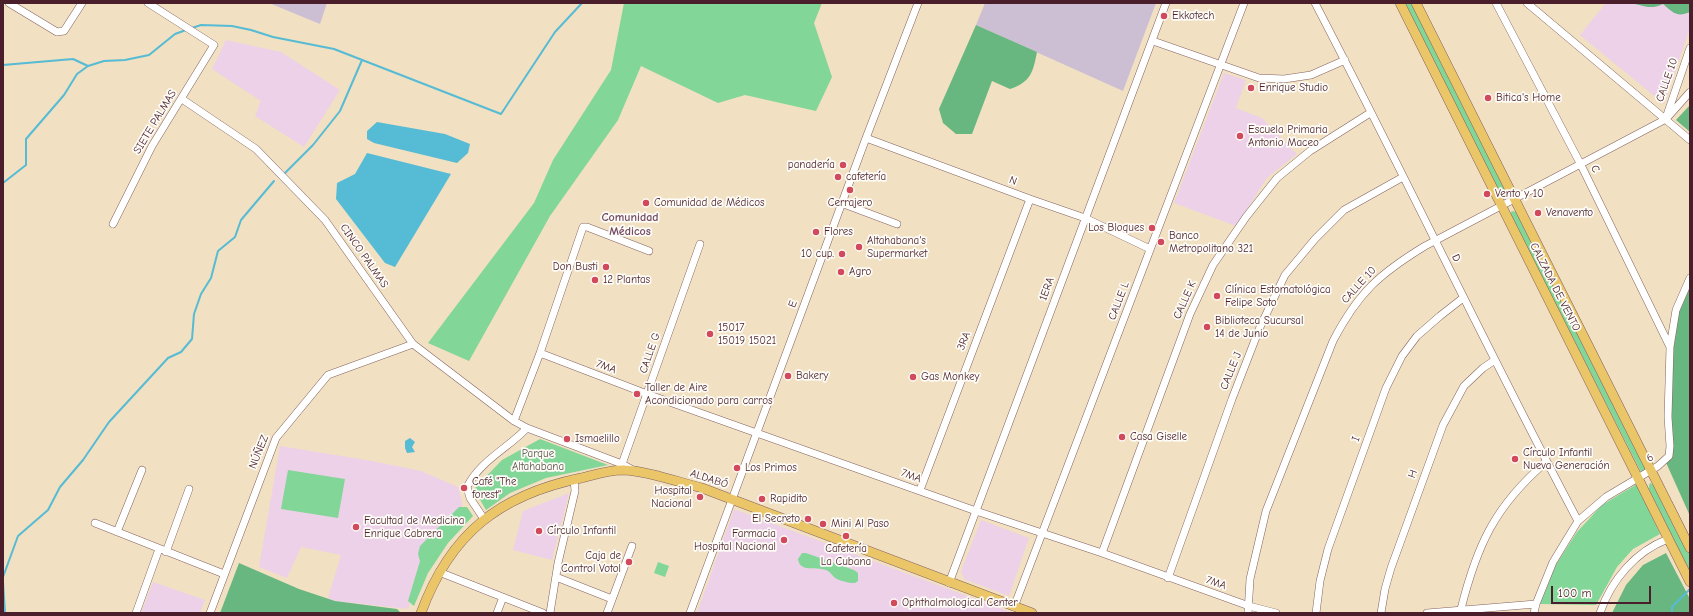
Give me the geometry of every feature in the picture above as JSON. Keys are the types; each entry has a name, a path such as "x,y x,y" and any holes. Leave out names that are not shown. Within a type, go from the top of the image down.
{"main road":[{"name":"CALZADA DE VENTO","path":"1400,3 1690,582"},
{"name":"CALZADA DE VENTO","path":"1416,3 1690,548"},
{"name":"ALDABÓ","path":"421,613 428,594 462,540 484,519 527,493 622,467 636,472 702,488 949,583 1032,613"}],"street":[{"path":"9,3 57,32 64,31 82,3"},
{"name":"SIETE PALMAS","path":"113,224 152,146 214,45 148,3"},
{"name":"E","path":"690,613 866,138 918,3"},
{"name":"1ERA","path":"949,583 1166,3"},
{"name":"CALLE L","path":"1014,606 1043,534 1244,3"},
{"name":"D","path":"1315,3 1436,240 1463,298 1546,462 1578,522"},
{"name":"C","path":"1496,3 1580,164 1670,347"},
{"path":"1527,3 1690,140"},
{"path":"1152,41 1259,78 1284,79 1311,75 1345,60"},
{"name":"CALLE 10","path":"1666,119 1690,48"},
{"name":"CALLE 10","path":"1249,610 1250,579 1266,511 1333,342 1346,316 1360,297 1377,279 1402,260 1436,240 1666,119 1690,92"},
{"name":"CINCO PALMAS","path":"182,99 256,150 325,220 413,344 514,421 527,428 622,467"},
{"name":"CALLE K","path":"1102,553 1187,321 1213,265 1246,217 1277,178 1310,151 1370,113"},
{"name":"N","path":"866,138 1085,218 1150,249"},
{"name":"CALLE J","path":"1168,578 1232,399 1260,327 1285,276 1315,239 1344,210 1403,177"},
{"name":"3RA","path":"920,490 1030,199"},
{"path":"842,204 897,224"},
{"path":"514,421 540,353 583,227 587,227 649,251"},
{"name":"CALLE G","path":"622,467 700,244"},
{"name":"6","path":"1534,613 1536,604 1553,562 1578,522 1606,497 1650,471 1669,456 1668,417 1670,347 1676,310 1690,278"},
{"name":"I","path":"1316,613 1320,581 1328,550 1386,388 1402,356 1417,336 1463,298"},
{"name":"NÚÑEZ","path":"210,613 276,438 328,375 413,344"},
{"name":"7MA","path":"540,353 647,394 976,511 1102,553 1249,610 1276,613"},
{"name":"H","path":"1381,613 1384,589 1443,425 1464,386 1483,368 1495,360"},
{"path":"484,519 470,498 467,487 473,475 494,454 518,437 527,428"},
{"path":"1460,609 1476,556 1492,524 1503,506 1525,480 1546,462"},
{"path":"117,532 142,470"},
{"path":"550,613 556,577 575,491 574,479"},
{"path":"136,613 189,489"},
{"path":"94,523 224,574"},
{"path":"1600,613 1610,592 1628,566 1641,553 1654,544 1668,540"},
{"path":"607,613 632,546"},
{"path":"442,574 543,613"},
{"path":"556,577 612,599"},
{"path":"497,613 503,597"},
{"path":"1427,613 1460,609 1536,604"}],"shaded area":[{"path":"269,3 327,3 320,24"},
{"path":"985,3 1156,3 1123,91 976,25"},
{"path":"1606,3 1679,3 1690,12 1690,28 1664,104 1580,35"},
{"path":"226,40 281,52 340,90 304,147 255,116 261,101 212,69"},
{"name":"Escuela Primaria Antonio Maceo","path":"1224,73 1246,80 1236,108 1262,118 1297,154 1267,178 1236,226 1174,203"},
{"name":"Facultad de Medicina Enrique Cabrera","path":"280,446 372,461 421,471 458,487 462,502 462,512 431,543 408,609 335,601 328,598 341,555 301,547 287,578 259,567"},
{"name":"Círculo Infantil","path":"569,493 552,560 513,550 523,511"},
{"path":"734,509 916,577 1013,613 697,613"},
{"path":"981,520 1029,538 1009,596 964,579 961,571"},
{"path":"153,582 205,600 200,613 141,613"}],"green space":[{"path":"624,3 822,3 814,23 832,77 816,111 745,95 718,103 641,66 618,120 550,216 469,361 428,343 534,203 553,160 611,70"},
{"path":"1401,3 1413,3 1505,188 1503,193 1499,192"},
{"path":"1631,3 1690,3 1690,12 1678,14 1672,12 1663,4 1651,7"},
{"path":"976,25 1037,52 1032,71 1027,79 1023,83 1010,89 992,81 972,134 956,134 943,123 939,109"},
{"path":"1690,105 1690,132 1676,120"},
{"path":"1512,211 1517,212 1646,469 1641,472 1510,214"},
{"path":"1690,274 1690,516 1664,458 1667,448 1667,343 1685,283"},
{"name":"Parque Altahabana","path":"540,439 608,465 546,478 510,493 486,510 474,489 502,460"},
{"path":"288,470 345,479 338,518 281,509"},
{"path":"1650,483 1656,486 1690,554 1690,572 1649,489"},
{"path":"1637,484 1660,534 1633,549 1617,567 1596,605 1540,604 1555,566 1577,532 1602,505"},
{"path":"459,507 467,507 473,516 448,543 428,573 414,606 408,601 420,561 418,554 420,546"},
{"path":"802,553 806,553 854,570 858,573 858,581 855,583 844,582 834,577 829,571 824,569 806,568 802,566 799,564 798,559"},
{"path":"1666,553 1690,599 1690,613 1612,613 1626,585 1643,565"},
{"path":"658,562 669,566 665,577 654,573"},
{"path":"239,563 299,589 335,601 397,609 401,613 220,613"}],"water":[{"path":"377,122 445,134 470,144 468,153 457,163 374,143 367,139 367,131"},
{"path":"367,153 451,174 395,267 385,263 336,199 337,183 355,174"},
{"path":"410,438 415,442 412,447 415,452 407,453 405,441"}],"waterway":[{"path":"192,28 201,25 232,26 273,37 334,49 501,114 555,32 582,3"},
{"path":"3,183 26,165 26,139 64,95 77,74 88,66 104,61 125,60 149,55 175,34 186,30"},
{"path":"3,65 73,59 88,66"},
{"path":"285,173 313,145 340,111 362,60"},
{"path":"3,577 18,536 48,510 60,487 83,460 109,422 168,358 181,352 192,339 194,314 201,294 211,278 218,251 235,237 241,220 274,181"},
{"path":"3,582 5,613"},
{"path":"1672,613 1672,607 1690,589"}],"place":[{"name":"Ekkotech","path":"1164,16"},
{"name":"Enrique Studio","path":"1251,88"},
{"name":"Bitica's Home","path":"1488,98"},
{"name":"Escuela Primaria Antonio Maceo","path":"1240,136"},
{"name":"panadería","path":"843,165"},
{"name":"cafetería","path":"838,177"},
{"name":"Cerrajero","path":"850,190"},
{"name":"Vento y 10","path":"1487,194"},
{"name":"Comunidad de Médicos","path":"646,203"},
{"name":"Venavento","path":"1538,213"},
{"name":"Los Bloques","path":"1152,228"},
{"name":"Flores","path":"816,232"},
{"name":"Banco Metropolitano 321","path":"1161,242"},
{"name":"Altahabana's Supermarket","path":"859,247"},
{"name":"10 cup.","path":"842,254"},
{"name":"Don Busti","path":"606,267"},
{"name":"Agro","path":"841,272"},
{"name":"12 Plantas","path":"595,280"},
{"name":"Clínica Estomatológica Felipe Soto","path":"1217,296"},
{"name":"Biblioteca Sucursal 14 de Junio","path":"1207,327"},
{"name":"15017 15019 15021","path":"710,334"},
{"name":"Bakery","path":"788,376"},
{"name":"Gas Monkey","path":"913,377"},
{"name":"Taller de Aire Acondicionado para carros","path":"637,394"},
{"name":"Casa Giselle","path":"1122,437"},
{"name":"Ismaelillo","path":"567,439"},
{"name":"Círculo Infantil Nueva Generación","path":"1515,459"},
{"name":"Los Primos","path":"737,468"},
{"name":"Café \"The forest\"","path":"464,488"},
{"name":"Hospital Nacional","path":"700,497"},
{"name":"Rapidito","path":"762,499"},
{"name":"El Secreto","path":"808,519"},
{"name":"Mini Al Paso","path":"823,524"},
{"name":"Facultad de Medicina Enrique Cabrera","path":"356,527"},
{"name":"Círculo Infantil","path":"539,531"},
{"name":"Cafetería La Cubana","path":"846,536"},
{"name":"Farmacia Hospital Nacional","path":"784,540"},
{"name":"Caja de Control Votol","path":"629,562"},
{"name":"Ophthalmological Center","path":"894,603"}],"district":[{"name":"Comunidad Médicos","path":"630,225"}]}
